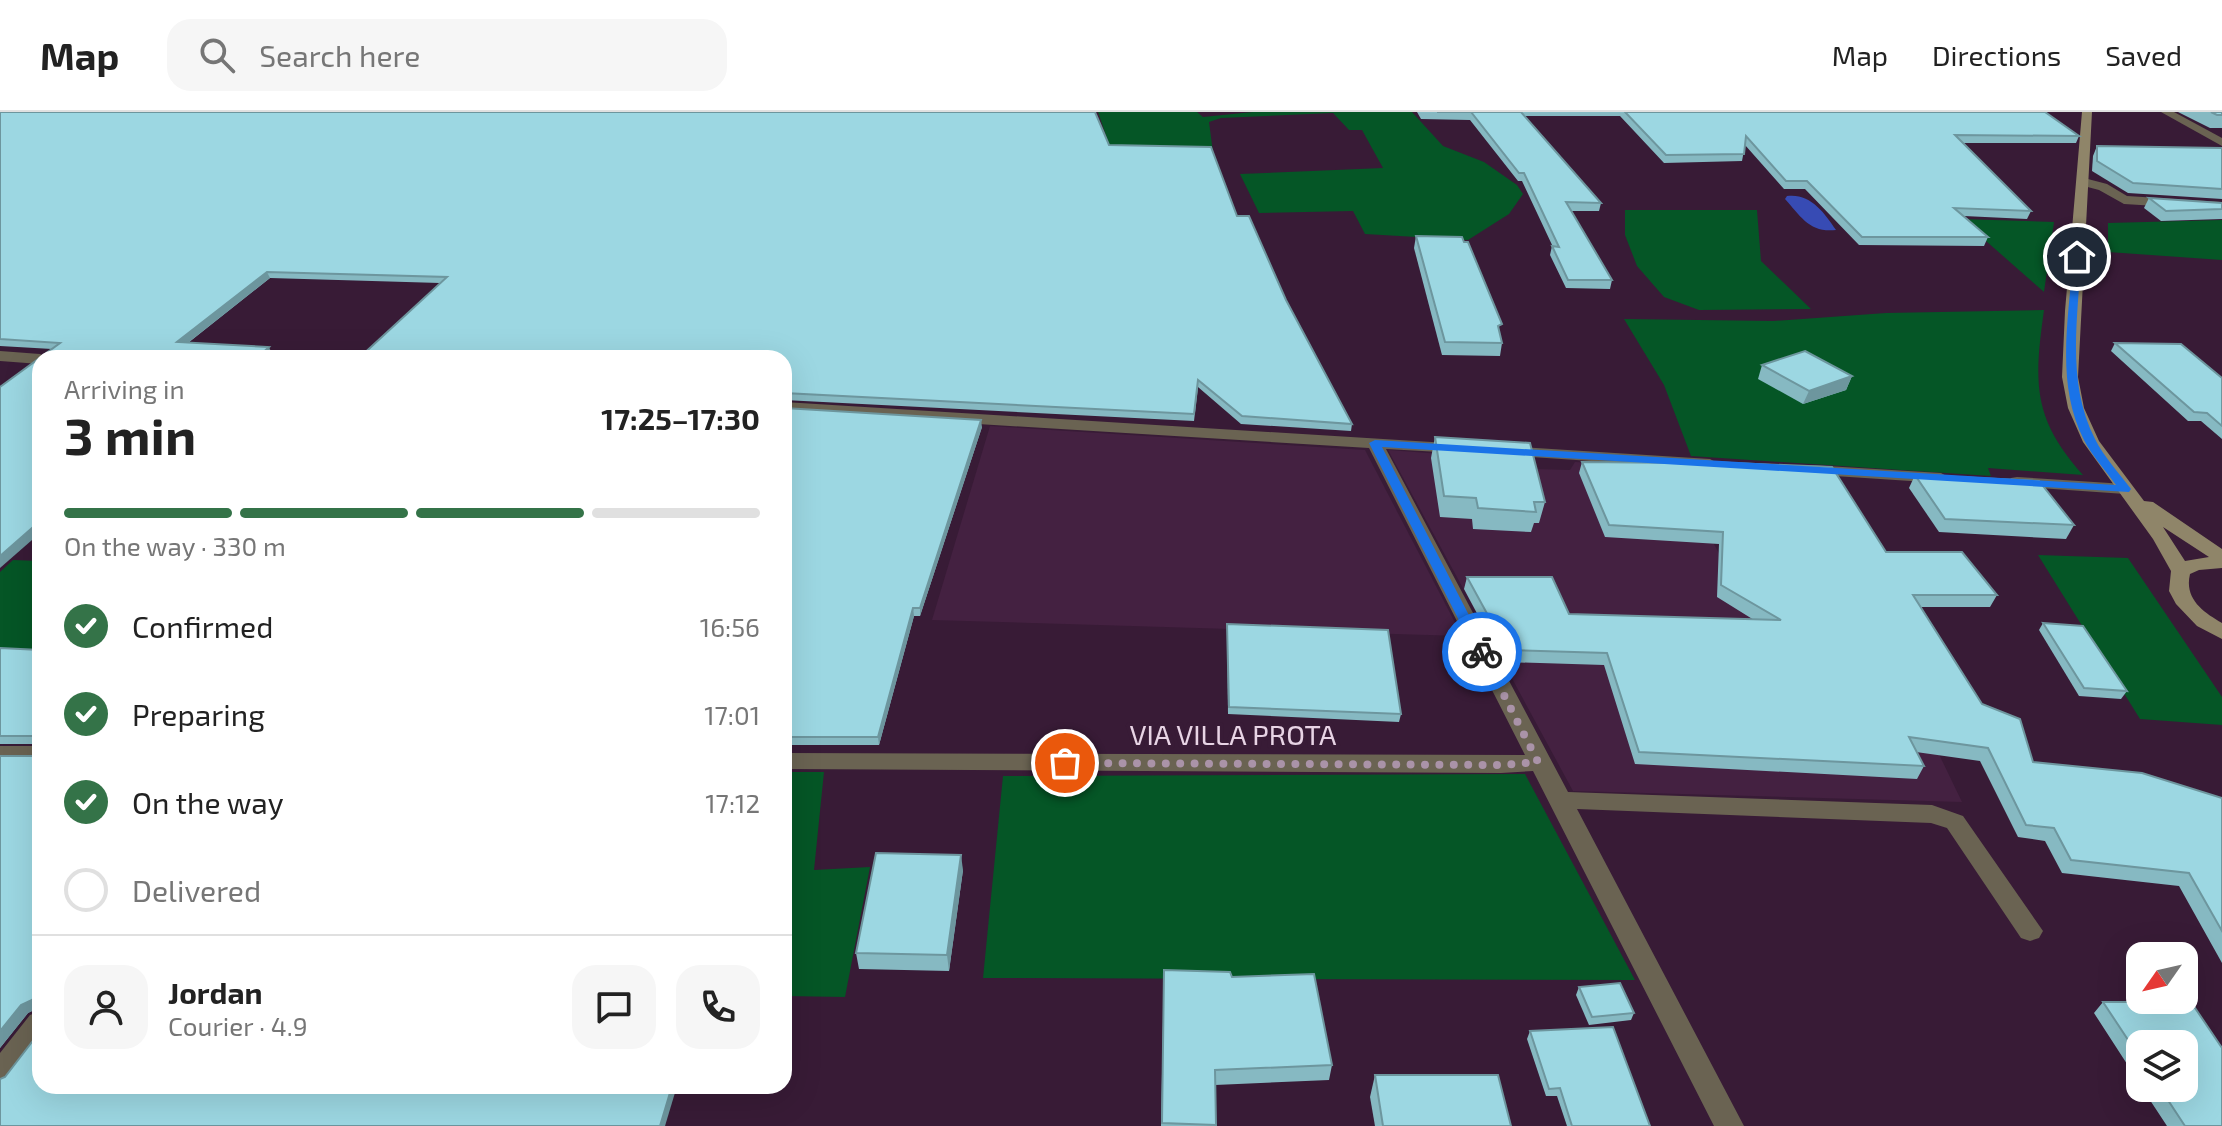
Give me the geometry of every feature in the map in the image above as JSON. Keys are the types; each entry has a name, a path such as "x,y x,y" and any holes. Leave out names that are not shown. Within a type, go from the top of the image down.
{"street":[{"path":"2087,112 2070,377 2076,408 2091,442 2162,538 2181,571"},
{"path":"2166,112 2222,143"},
{"path":"2084,182 2103,187 2124,200 2222,206"},
{"path":"0,356 32,358"},
{"path":"792,407 1733,465"},
{"path":"1375,443 1729,1126"},
{"path":"1796,469 1960,479"},
{"path":"2005,482 2125,489 2222,560"},
{"path":"2221,633 2195,614 2180,598 2176,582 2181,571 2195,564 2222,560"},
{"path":"0,754 32,754"},
{"name":"VIA VILLA PROTA","path":"792,761 1501,765 1538,762"},
{"path":"1559,800 1932,814 1955,822 2030,931"},
{"path":"0,1074 32,1033"}],"shaded area":[{"path":"1787,196 1809,201 1836,230 1819,229 1801,218 1785,199"},
{"path":"990,426 1365,450 1462,636 932,620"},
{"path":"1388,450 1522,460 1534,469 1570,470 1575,462 1673,468 1757,624 1908,690 1962,802 1573,791"}],"green space":[{"path":"1098,112 1197,112 1203,117 1253,112 1412,112 1443,146 1484,162 1517,185 1523,194 1509,214 1468,240 1365,234 1353,211 1259,213 1240,174 1383,168 1362,130 1349,130 1333,113 1221,118 1209,122 1213,152 1111,150"},
{"path":"1625,210 1757,210 1761,261 1811,309 1699,310 1664,297 1637,266 1625,235"},
{"path":"1961,219 2054,222 2044,292"},
{"path":"2222,220 2222,260 2108,252 2108,223"},
{"path":"2044,310 2038,379 2041,398 2054,435 2083,475 1988,468 1991,476 1691,456 1664,385 1624,319 1773,321 1886,313"},
{"path":"2038,555 2128,558 2222,697 2222,725 2140,719"},
{"path":"13,560 32,561 32,651 0,650 0,572"},
{"path":"792,772 824,772 814,870 870,867 845,997 792,996"},
{"path":"1525,774 1635,980 983,978 1003,776"}],"building":[{"path":"0,112 1095,112 1109,145 1211,147 1237,216 1249,216 1286,300 1352,424 1242,416 1198,380 1194,414 792,393 792,350 368,350 447,277 267,272 177,342 269,347 266,350 50,350 60,343 0,339"},
{"path":"1471,112 1521,112 1601,203 1566,202 1612,280 1568,280 1552,246 1559,247 1524,173 1519,173"},
{"path":"1625,112 2045,112 2079,136 1955,135 2031,211 1954,208 1988,237 1862,237 1807,181 1786,181 1746,136 1744,154 1666,155"},
{"path":"2097,146 2222,148 2222,189 2133,183 2097,161"},
{"path":"2149,198 2222,203 2222,209 2166,211"},
{"path":"1416,236 1462,237 1464,242 1468,242 1502,324 1498,326 1502,343 1445,342"},
{"path":"2115,343 2181,344 2222,378 2222,426 2207,413 2194,412"},
{"path":"1805,351 1852,376 1809,391 1762,365"},
{"path":"32,364 32,528 0,556 0,387"},
{"path":"792,408 981,420 920,608 913,608 878,737 792,737"},
{"path":"1435,437 1530,443 1545,502 1534,502 1536,512 1478,508 1476,498 1444,496"},
{"path":"1684,461 1832,467 1886,552 1962,552 1997,595 1913,595 1982,704 2020,719 2033,762 2142,773 2222,798 2222,931 2189,873 2071,860 2054,828 2026,825 1988,748 1909,737 1924,766 1639,752 1607,653 1507,650 1467,577 1552,577 1569,614 1781,620 1721,585 1723,532 1609,525 1582,462"},
{"path":"1915,475 2039,481 2074,525 1945,519"},
{"path":"2043,623 2083,626 2127,691 2084,688"},
{"path":"1227,624 1388,630 1401,714 1229,707"},
{"path":"0,648 32,650 32,736 0,736"},
{"path":"0,756 32,756 32,1000 21,1005 0,1031"},
{"path":"876,853 961,855 947,955 856,953"},
{"path":"1164,970 1230,972 1232,977 1314,974 1332,1065 1215,1070 1216,1125 1162,1123"},
{"path":"1620,983 1634,1013 1592,1017 1579,987"},
{"path":"2103,1002 2126,1002 2126,1014 2198,1012 2222,1048 2222,1126 2185,1126 2169,1102 2198,1102 2198,1030 2126,1030 2126,1037"},
{"path":"1613,1027 1650,1126 1572,1126 1560,1088 1549,1089 1530,1031"},
{"path":"32,1042 32,1094 670,1094 660,1126 0,1126 0,1079 5,1077"},
{"path":"1375,1075 1498,1075 1511,1126 1383,1126"}],"way so far":[{"path":"1065,763 1501,765 1538,762 1482,652"}],"route":[{"path":"1482,652 1375,443 2125,489 2091,442 2076,408 2070,377 2077,257"}]}
